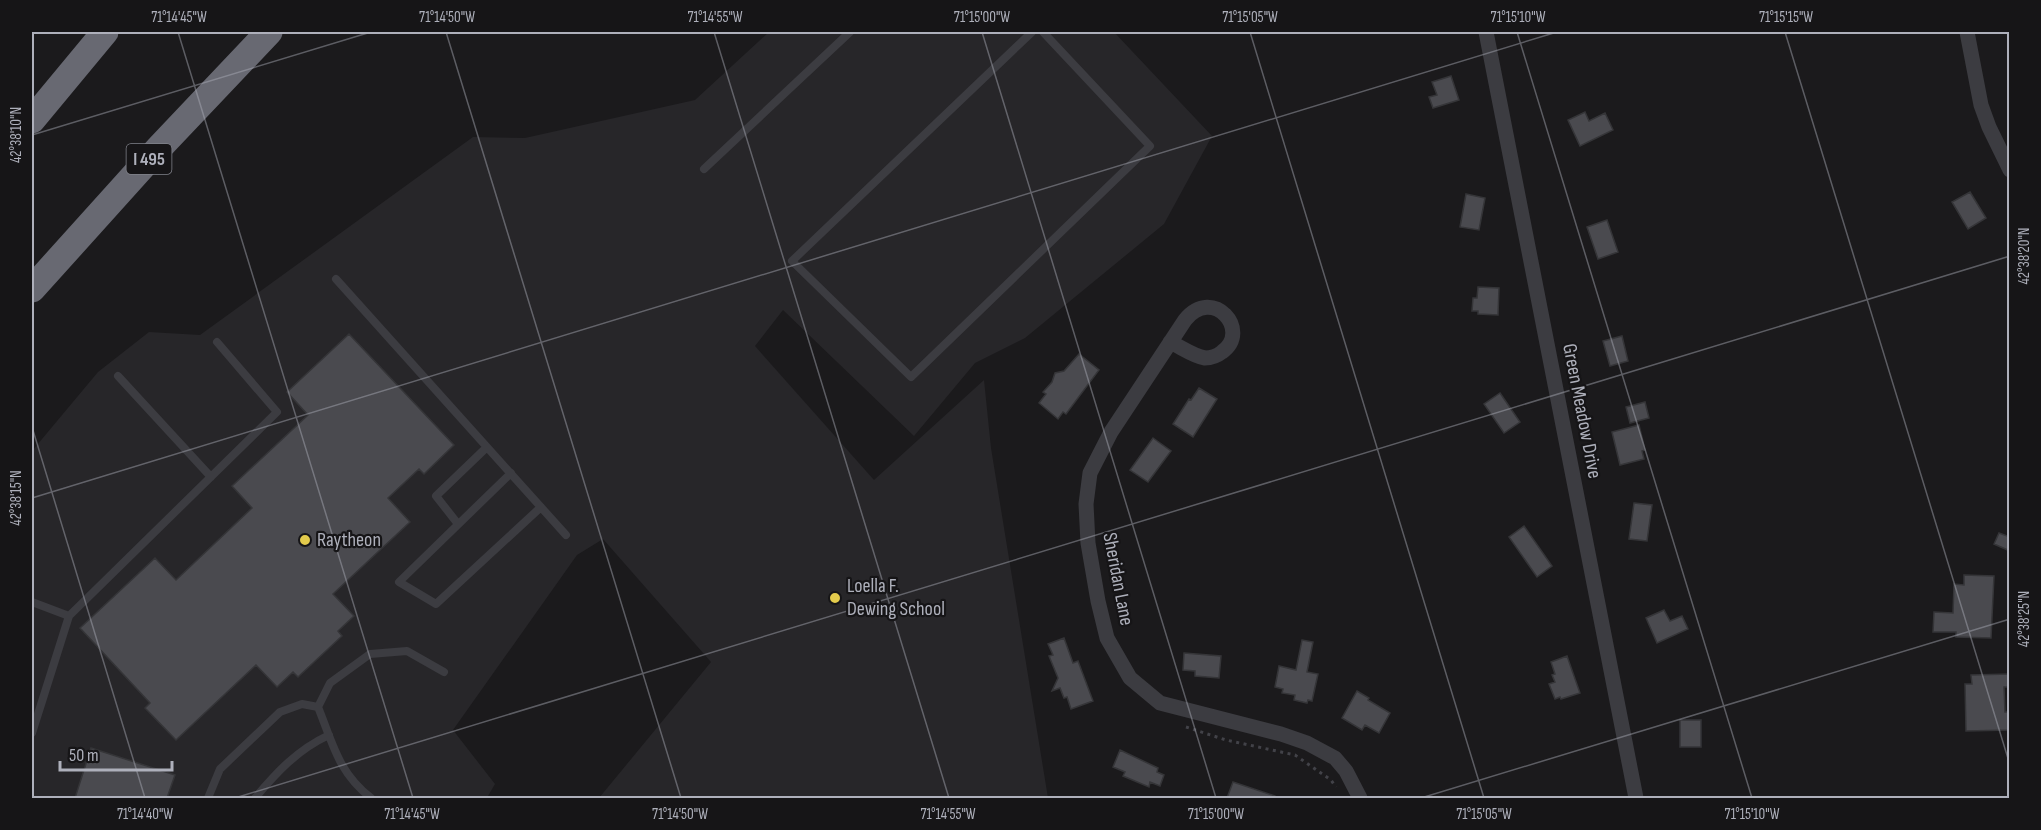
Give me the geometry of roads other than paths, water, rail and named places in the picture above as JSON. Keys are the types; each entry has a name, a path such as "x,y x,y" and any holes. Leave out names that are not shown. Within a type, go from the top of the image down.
{"highway":[{"path":"32,120 105,32"},
{"name":"I 495","path":"32,289 159,148 269,32"}],"street":[{"name":"Green Meadow Drive","path":"1486,32 1636,798"},
{"path":"1967,32 1981,105 2010,170"},
{"name":"Sheridan Lane","path":"1170,342 1111,432 1090,473 1086,504 1088,543 1107,638 1131,678 1160,703 1281,734 1307,743 1335,758 1346,771 1360,798"}],"lane":[{"path":"704,169 850,32"},
{"path":"1032,32 792,261 911,377 1150,146 1043,32"},
{"path":"336,279 566,535"},
{"path":"32,733 69,616 276,412 217,342"},
{"path":"118,376 211,477"},
{"path":"458,524 436,496 487,447"},
{"path":"511,473 399,582 436,604 541,507"},
{"path":"32,602 69,616"},
{"path":"368,798 354,785 339,762 318,707 330,682 370,654 407,651 444,672"},
{"path":"208,798 220,769 280,712 302,704 318,707"},
{"path":"255,798 276,772 309,744 329,735"}],"place":[{"name":"Raytheon","path":"305,540"},
{"name":"Loella F. Dewing School","path":"835,598"}]}
